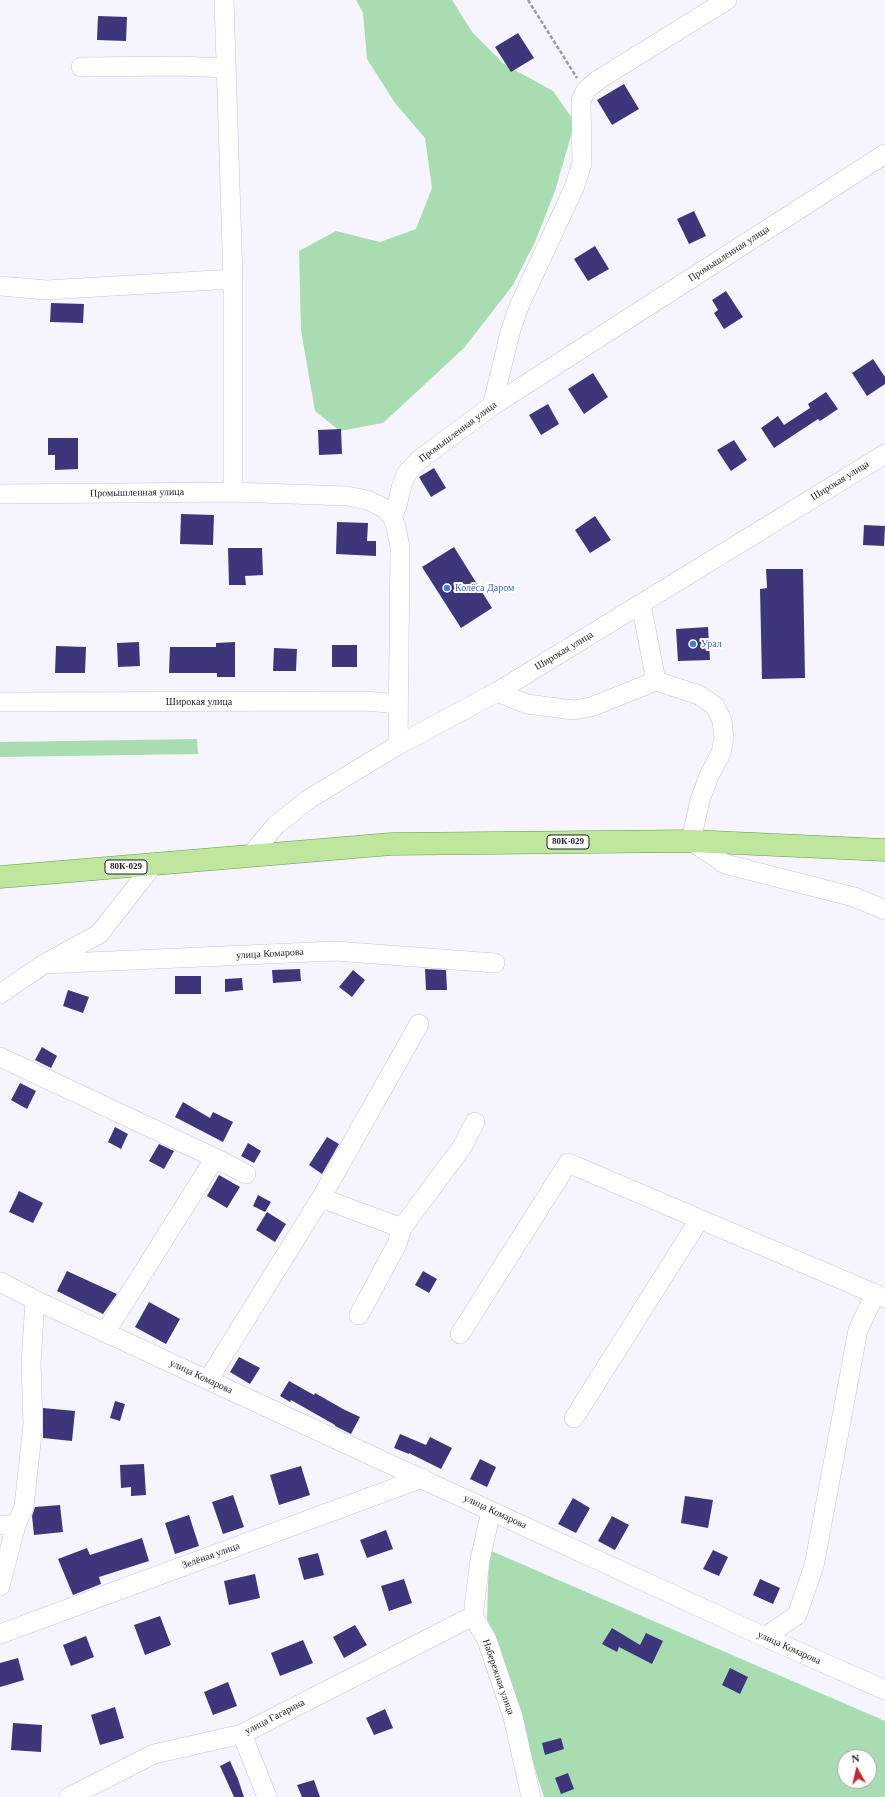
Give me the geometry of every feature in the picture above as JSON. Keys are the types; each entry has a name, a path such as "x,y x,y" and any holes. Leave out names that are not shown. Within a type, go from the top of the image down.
{"main road":[{"name":"80К-029","path":"0,877 391,844 691,841 885,850"}],"street":[{"path":"224,0 233,279 233,492"},
{"path":"492,406 511,330 520,304 574,188 582,163 581,101 586,90 598,80 727,0"},
{"path":"81,67 179,66 226,68"},
{"name":"Промышленная улица","path":"0,494 233,492 347,496 367,500 382,507 392,516 397,506 406,474 418,460 492,406 885,154"},
{"path":"0,286 46,290 233,279"},
{"name":"Широкая улица","path":"251,855 276,825 309,799 398,745 497,692 885,454"},
{"path":"392,516 400,547 398,745"},
{"path":"641,604 656,681"},
{"path":"497,692 526,704 573,710 591,707 656,681 699,695 715,706 722,721 724,737 721,753 700,800 691,841 725,864 854,897 885,910"},
{"name":"Широкая улица","path":"0,702 366,701 398,704"},
{"path":"0,994 44,964 99,934 154,864"},
{"name":"улица Комарова","path":"44,964 335,951 495,963"},
{"path":"208,1380 321,1198 419,1024"},
{"path":"0,1057 246,1174"},
{"path":"359,1315 396,1244 402,1228 462,1147 475,1122"},
{"path":"106,1333 215,1158"},
{"path":"460,1334 568,1162 699,1220 880,1296 858,1330 814,1566 797,1616 765,1637"},
{"path":"321,1198 402,1228"},
{"path":"574,1418 699,1220"},
{"name":"улица Комарова","path":"0,1282 35,1300 491,1511 765,1637 885,1690"},
{"path":"0,1586 8,1525 24,1507 33,1424 31,1364 35,1300"},
{"name":"Зелёная улица","path":"0,1634 422,1478"},
{"path":"473,1616 480,1560 491,1511"},
{"name":"улица Гагарина","path":"68,1797 154,1754 242,1734 473,1616"},
{"name":"Набережная улица","path":"473,1616 487,1640 513,1717 531,1797"},
{"path":"242,1734 267,1797"}],"path":[{"path":"528,0 568,65 586,90"}],"green space":[{"path":"356,0 452,0 472,32 504,64 553,91 575,122 555,191 535,242 513,285 464,348 383,423 340,431 315,411 301,330 299,251 336,231 380,242 416,229 432,188 425,138 395,103 367,59 363,13"},
{"path":"197,739 198,754 0,757 0,742"},
{"path":"489,1550 885,1721 885,1797 544,1797 487,1619"}],"building":[{"path":"98,16 127,17 126,41 97,40"},
{"path":"518,33 534,58 511,72 495,47"},
{"path":"624,84 639,109 612,125 597,100"},
{"path":"694,211 706,236 689,244 677,219"},
{"path":"595,246 609,269 588,281 574,259"},
{"path":"726,291 743,317 724,329 714,313 718,310 712,300"},
{"path":"51,303 84,304 83,323 50,322"},
{"path":"873,359 885,377 885,384 867,396 852,373"},
{"path":"593,373 608,397 584,414 568,389"},
{"path":"826,392 838,409 820,421 818,419 774,448 761,428 778,416 784,425 810,408 808,404"},
{"path":"548,404 559,424 541,435 529,415"},
{"path":"341,429 342,454 319,455 318,430"},
{"path":"48,438 78,438 78,469 55,470 55,455 48,455"},
{"path":"734,440 747,460 731,471 717,450"},
{"path":"434,468 446,488 431,497 419,477"},
{"path":"181,514 214,515 213,545 180,544"},
{"path":"595,516 611,540 590,553 575,530"},
{"path":"337,522 368,523 367,541 376,541 376,556 336,554"},
{"path":"864,525 885,526 884,546 863,545"},
{"path":"454,547 492,608 461,628 422,567"},
{"path":"228,548 262,548 263,575 245,576 246,585 229,585"},
{"path":"766,569 803,569 805,678 762,679 760,589 767,588"},
{"name":"Урал","path":"708,627 710,660 678,661 676,629"},
{"path":"139,642 140,666 118,667 117,643"},
{"path":"235,642 235,677 217,677 217,673 169,673 170,647 216,647 216,643"},
{"path":"332,645 357,645 357,667 332,667"},
{"path":"56,646 86,647 85,673 55,673"},
{"path":"274,648 297,649 296,671 273,671"},
{"path":"300,969 301,981 273,983 272,970"},
{"path":"425,969 446,970 447,990 426,990"},
{"path":"353,970 365,980 352,997 339,987"},
{"path":"175,976 201,976 201,994 175,994"},
{"path":"242,978 243,990 225,992 225,979"},
{"path":"68,990 89,997 83,1013 63,1006"},
{"path":"42,1047 57,1056 51,1068 35,1060"},
{"path":"20,1083 36,1091 27,1109 11,1100"},
{"path":"183,1102 210,1118 213,1112 233,1122 223,1142 175,1117"},
{"path":"115,1127 128,1134 121,1149 108,1142"},
{"path":"327,1137 339,1144 322,1174 309,1165"},
{"path":"248,1143 261,1151 254,1163 241,1156"},
{"path":"159,1144 174,1151 164,1169 149,1161"},
{"path":"219,1175 240,1187 227,1208 207,1196"},
{"path":"19,1191 43,1203 33,1223 9,1212"},
{"path":"258,1195 271,1202 265,1212 253,1206"},
{"path":"267,1212 286,1224 275,1242 256,1230"},
{"path":"67,1271 117,1294 103,1314 57,1291"},
{"path":"423,1271 437,1279 429,1293 415,1285"},
{"path":"149,1302 180,1319 166,1344 135,1327"},
{"path":"239,1357 260,1368 250,1384 230,1372"},
{"path":"289,1381 360,1417 351,1434 291,1400 290,1402 280,1396"},
{"path":"115,1401 125,1404 120,1421 110,1418"},
{"path":"43,1408 75,1411 72,1441 43,1438"},
{"path":"400,1434 426,1445 430,1437 452,1448 441,1469 409,1453 394,1448"},
{"path":"480,1459 496,1467 487,1487 470,1479"},
{"path":"144,1464 146,1495 131,1496 131,1487 121,1488 120,1465"},
{"path":"301,1466 310,1495 279,1505 270,1475"},
{"path":"233,1495 244,1527 223,1534 212,1502"},
{"path":"685,1496 713,1500 708,1528 681,1523"},
{"path":"573,1498 590,1508 576,1533 558,1524"},
{"path":"60,1505 63,1532 34,1535 32,1516 35,1507"},
{"path":"189,1515 199,1546 175,1554 165,1523"},
{"path":"612,1516 629,1525 615,1550 598,1541"},
{"path":"386,1530 393,1549 367,1558 360,1540"},
{"path":"142,1538 149,1561 99,1577 101,1584 73,1595 58,1559 87,1548 90,1555"},
{"path":"713,1550 728,1557 719,1576 703,1569"},
{"path":"318,1553 324,1575 304,1580 298,1558"},
{"path":"255,1574 260,1598 229,1605 224,1581"},
{"path":"404,1579 412,1603 389,1611 381,1586"},
{"path":"760,1579 780,1588 773,1604 753,1595"},
{"path":"160,1616 171,1645 145,1655 134,1625"},
{"path":"355,1625 367,1645 344,1658 333,1637"},
{"path":"612,1628 640,1645 646,1633 663,1641 652,1664 619,1647 617,1652 602,1644"},
{"path":"86,1636 94,1657 71,1666 63,1645"},
{"path":"303,1640 313,1663 280,1676 271,1653"},
{"path":"18,1658 24,1680 0,1687 0,1663"},
{"path":"730,1668 748,1677 740,1694 722,1685"},
{"path":"228,1682 237,1706 213,1715 204,1692"},
{"path":"115,1707 124,1738 100,1745 91,1715"},
{"path":"385,1709 393,1728 374,1735 366,1718"},
{"path":"13,1723 42,1725 41,1752 11,1750"},
{"path":"561,1738 564,1749 545,1755 542,1743"},
{"path":"230,1761 244,1797 234,1797 220,1766"},
{"path":"568,1773 574,1789 561,1794 555,1778"},
{"path":"314,1780 320,1797 302,1797 297,1785"}],"place":[{"name":"Колёса Даром","path":"447,588"},
{"name":"Урал","path":"693,644"}]}
